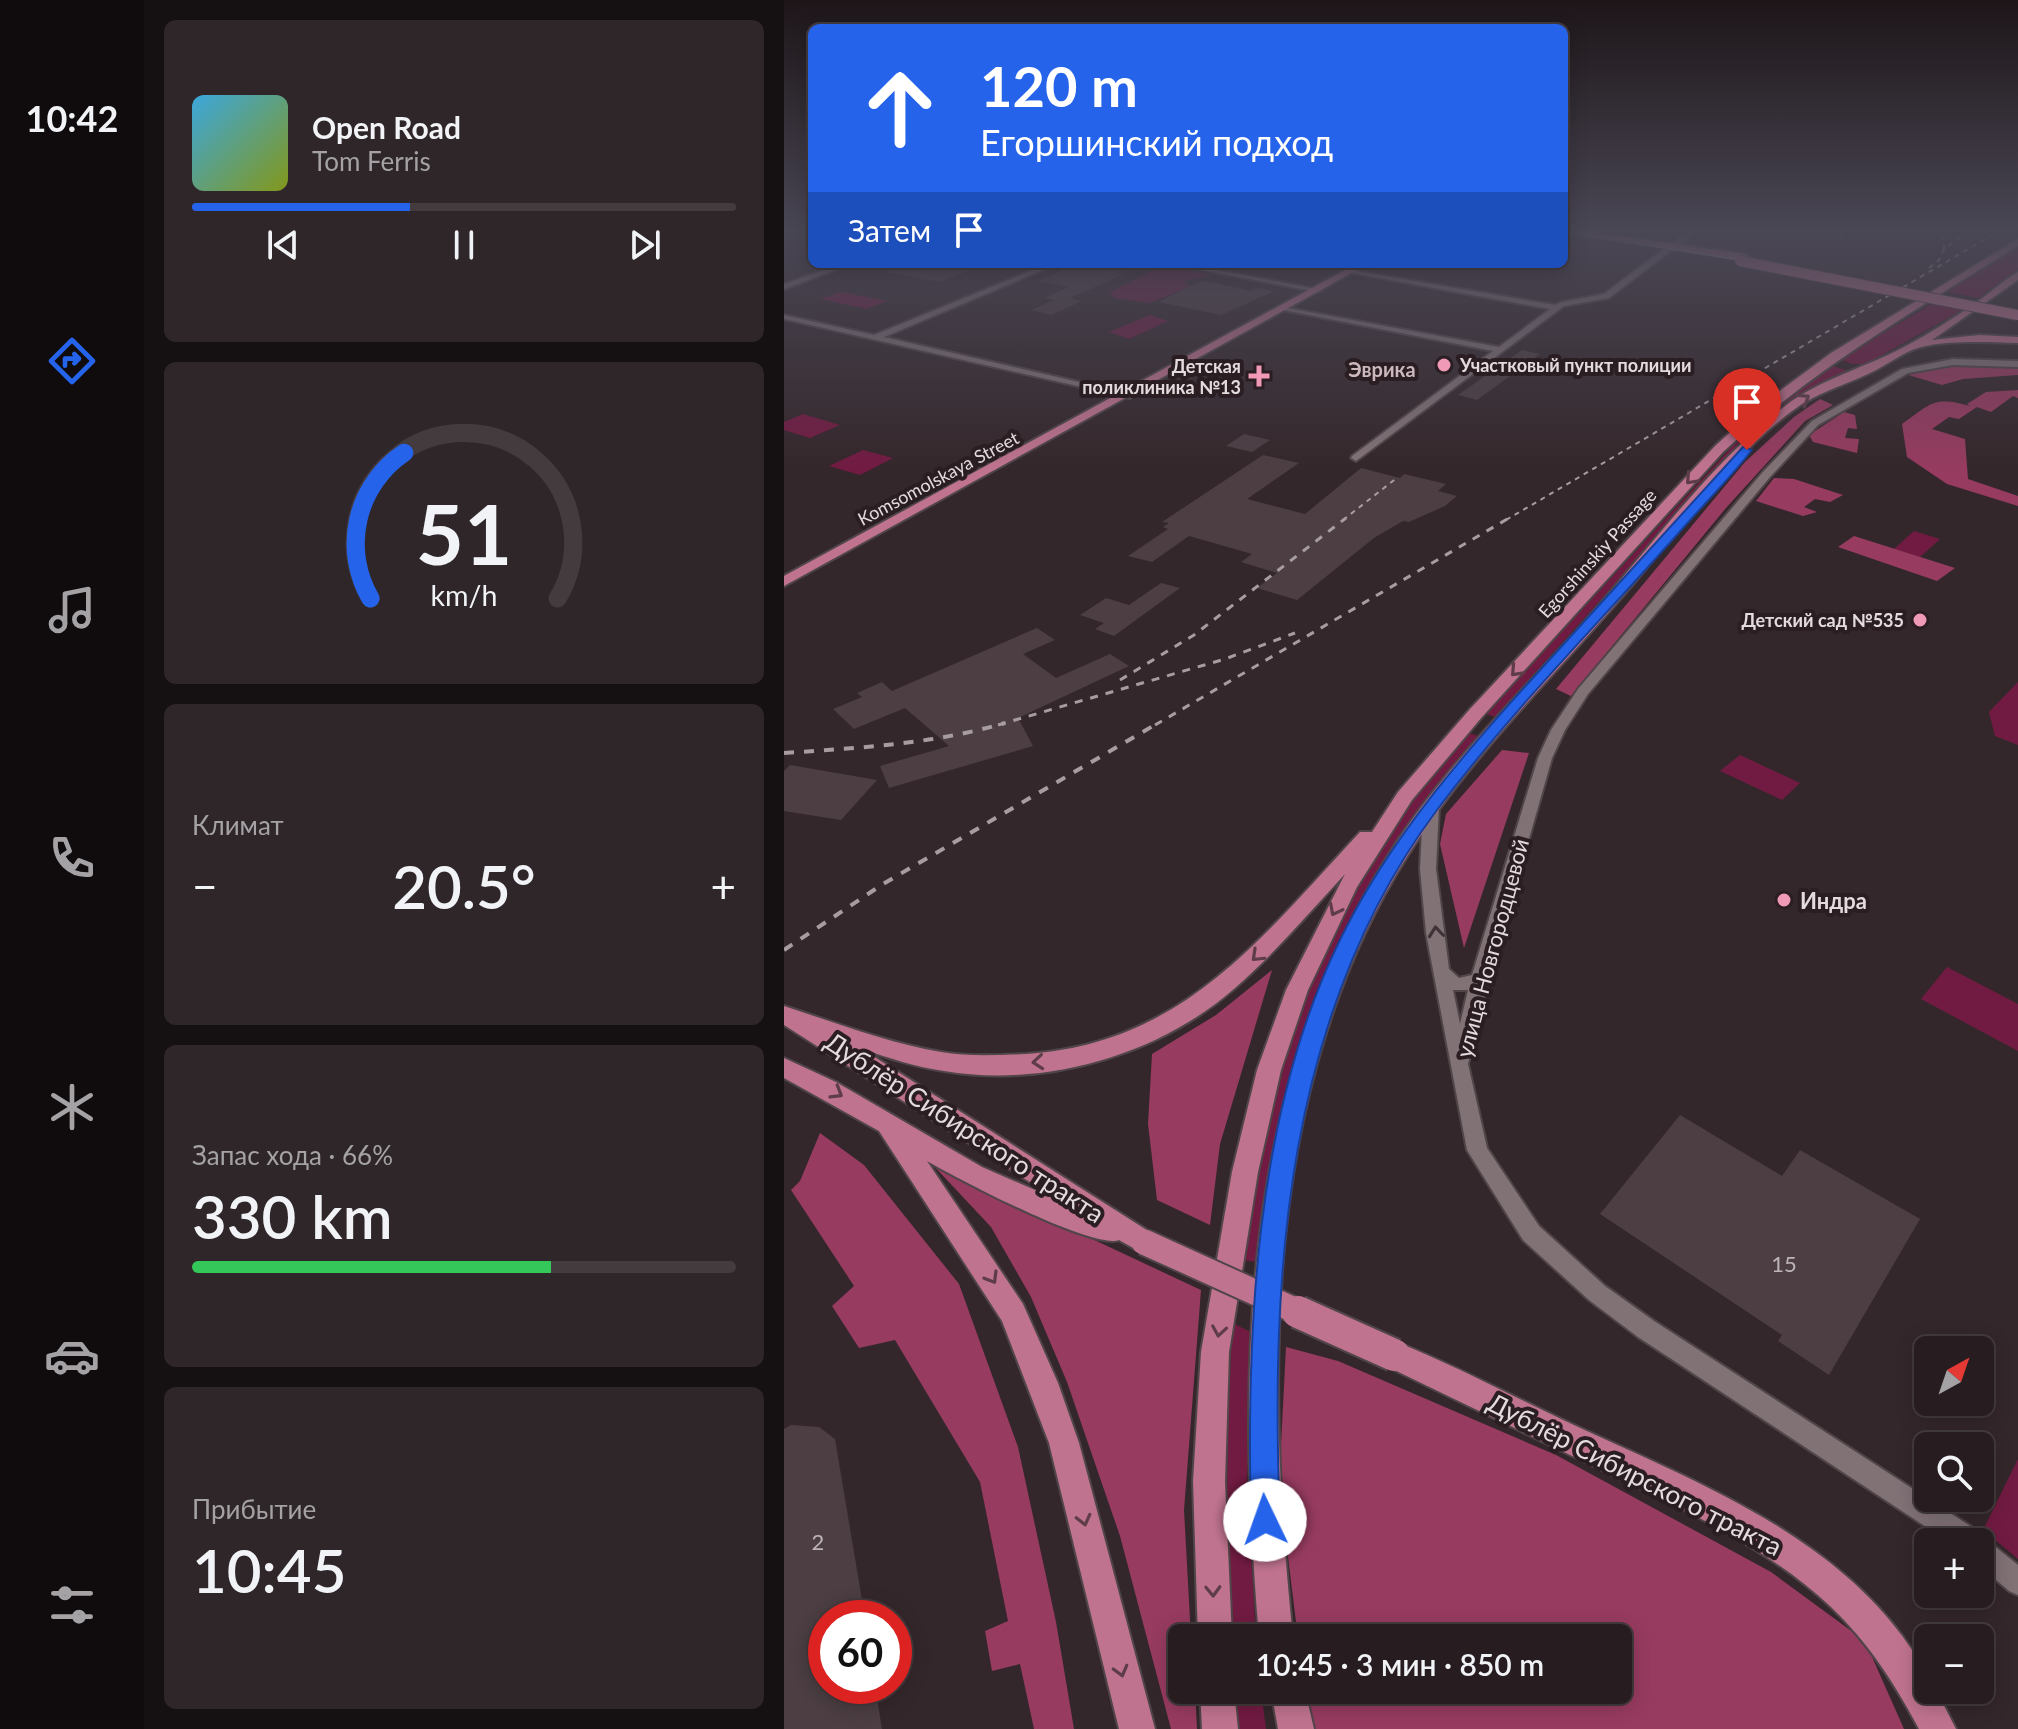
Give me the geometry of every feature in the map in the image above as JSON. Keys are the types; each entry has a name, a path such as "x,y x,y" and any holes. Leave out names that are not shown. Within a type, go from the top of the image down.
{"main road":[{"name":"Komsomolskaya Street","path":"784,582 1282,309"},
{"name":"Egorshinskiy Passage","path":"1405,796 1476,713 1719,449 1762,410 1840,362 1917,309"},
{"path":"1977,309 1973,317 1979,324 2018,338"},
{"path":"1275,1624 1263,1489 1261,1400 1278,1184 1301,1080 1326,997 1342,957 1395,859 1431,807 1489,736 1727,469 1793,406 1822,388 1894,357 1977,309"},
{"path":"1996,309 2018,313"},
{"path":"1894,357 1946,340 2018,338"},
{"path":"1840,362 1859,369 1875,366"},
{"path":"793,1019 906,1054 946,1062 1013,1064 1080,1059 1114,1048 1180,1018 1224,987 1260,954 1405,796"},
{"path":"1214,1624 1209,1481 1215,1352 1245,1172 1269,1070 1297,990 1347,886 1405,796"},
{"name":"Дублёр Сибирского тракта","path":"793,1019 1144,1242"},
{"name":"Дублёр Сибирского тракта","path":"784,1067 828,1087 957,1166 1054,1211 1144,1242 1394,1355 1749,1526 1796,1556 1856,1606 1897,1653 1938,1729"},
{"name":"Дублёр Сибирского тракта","path":"888,1124 948,1214 969,1239 1013,1313 1043,1383 1064,1443 1137,1729"},
{"path":"1218,1704 1220,1729"},
{"path":"1283,1704 1286,1729"},
{"path":"1291,1704 1296,1729"}],"street":[{"path":"875,338 946,309"},
{"path":"1282,309 1500,350"},
{"path":"1356,458 1556,309"},
{"path":"784,317 1127,396"},
{"name":"улица Новгородцевой","path":"1951,1528 1646,1329 1559,1260 1531,1233 1477,1150 1459,1064 1480,979 1545,758 1558,730 1583,692 1795,441 1823,418 1905,371 1953,362 2018,364"},
{"path":"1431,807 1426,841 1440,971 1459,1064"},
{"path":"1440,971 1449,983 1458,986 1480,979"},
{"path":"1994,1561 2018,1582"}],"shaded area":[{"path":"1924,309 1965,309 1866,364 1852,364 1842,360"},
{"path":"1150,315 1168,321 1129,339 1109,332"},
{"path":"1829,365 1850,371 1807,390 1745,440 1495,717 1486,714 1740,438"},
{"path":"1936,367 2018,368 2018,375 1963,379 1942,385 1905,374"},
{"path":"2018,390 2018,398 2013,396 1991,412 1977,407 1959,419 1949,417 1932,429 1965,439 1968,479 2018,496 2018,506 1947,484 1907,457 1902,424 1927,406 1948,402 1970,406 1967,404 1986,392"},
{"path":"1820,399 1833,405 1805,421 1726,508 1571,696 1556,689 1745,462 1794,417"},
{"path":"1844,412 1855,415 1857,429 1848,428 1845,438 1859,439 1857,453 1813,442 1809,435"},
{"path":"803,414 840,425 810,438 784,430 784,422"},
{"path":"863,450 893,458 860,475 829,466"},
{"path":"1774,478 1794,479 1843,495 1830,502 1815,499 1804,507 1817,512 1803,516 1756,501"},
{"path":"1914,531 1940,539 1920,557 1894,549"},
{"path":"1854,536 1955,568 1937,581 1838,547"},
{"path":"2018,682 2018,745 1995,736 1989,712"},
{"path":"1469,733 1478,736 1405,828 1347,927 1323,979 1287,1089 1271,1161 1257,1262 1243,1260 1270,1106 1295,1016 1310,977 1327,939 1368,866 1416,797"},
{"path":"1502,750 1529,753 1464,948 1440,844 1446,814"},
{"path":"1740,755 1800,783 1782,800 1720,771"},
{"path":"1947,967 2018,1004 2018,1051 1921,999"},
{"path":"1272,970 1220,1144 1210,1225 1157,1200 1148,1124 1152,1054 1216,1015"},
{"path":"820,1133 864,1165 959,1284 1018,1447 1056,1622 1074,1729 1034,1729 1020,1664 992,1671 985,1631 1008,1621 980,1482 895,1340 859,1348 832,1306 854,1286 791,1190 800,1181"},
{"path":"932,1164 1201,1290 1184,1510 1190,1624 1168,1624 1168,1704 1196,1704 1197,1729 1171,1729 1120,1536 1067,1382 1031,1297 991,1227"},
{"path":"1232,1323 1251,1332 1247,1486 1255,1624 1231,1624 1228,1441"},
{"path":"1286,1347 1338,1361 1556,1455 1771,1572 1865,1641 1904,1729 1310,1729 1306,1704 1632,1704 1632,1624 1296,1624 1279,1484"},
{"path":"2018,1459 2018,1559 1994,1539 1994,1528 1984,1528"},
{"path":"1237,1704 1263,1704 1266,1729 1239,1729"}],"building":[{"path":"1034,309 1065,309 1051,315 1031,310"},
{"path":"1191,309 1235,309 1221,315"},
{"path":"1522,350 1540,354 1477,400 1458,395"},
{"path":"1244,434 1270,440 1252,452 1226,446"},
{"path":"1263,455 1299,463 1247,499 1305,514 1361,468 1400,478 1404,474 1446,484 1438,491 1457,496 1445,506 1409,522 1403,521 1374,538 1297,600 1257,588 1277,573 1241,562 1252,554 1189,536 1152,562 1128,556 1168,529 1163,527 1169,523 1162,522"},
{"path":"1161,583 1180,588 1114,636 1095,629 1104,623 1080,615 1106,598 1129,605"},
{"path":"1037,628 1055,640 1023,654 1056,678 1110,654 1129,666 1018,718 1033,746 889,788 880,766 949,746 905,708 854,729 833,709 862,697 857,693 882,682 892,691"},
{"path":"790,765 877,780 841,820 784,811 784,771"},
{"path":"1680,1115 1782,1176 1800,1150 1920,1219 1829,1375 1778,1341 1782,1335 1600,1214"},
{"path":"791,1425 819,1427 835,1439 862,1600 808,1600 808,1704 878,1704 882,1729 784,1729 784,1429"}],"tram line":[{"path":"1996,309 2018,313"}],"railway":[{"path":"1506,520 1866,309"},
{"path":"1343,520 1398,477"},
{"path":"1120,680 1194,635 1346,518"},
{"path":"1155,725 1509,518"},
{"path":"1004,723 1225,659 1295,633"},
{"path":"784,753 923,740 1004,723"},
{"path":"998,725 1004,723"},
{"path":"784,950 883,884 1158,723"}],"place":[{"name":"Участковый пункт полиции","path":"1444,365"},
{"name":"Детская поликлиника №13","path":"1259,376"},
{"name":"Детский сад №535","path":"1920,620"},
{"name":"Индра","path":"1784,900"}],"district":[{"name":"Эврика","path":"1382,369"}],"route":[{"path":"1265,1520 1261,1400 1278,1184 1301,1080 1326,997 1348,943 1395,859 1431,807 1489,736 1747,450"}]}
